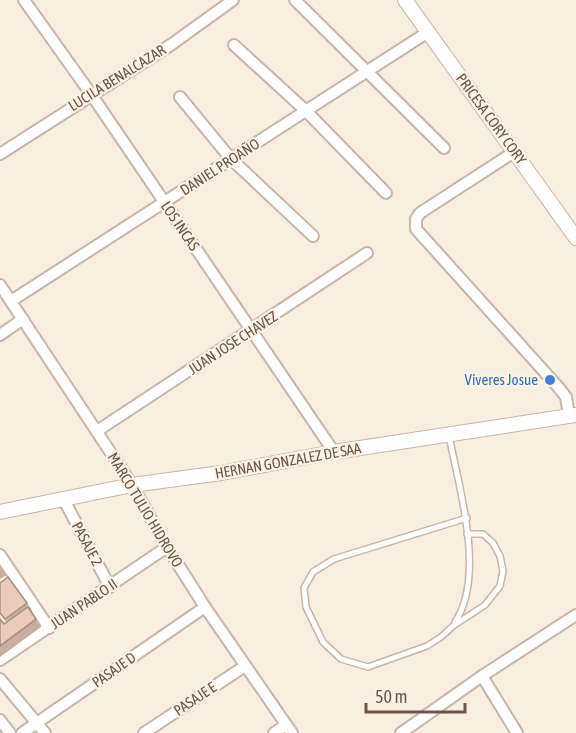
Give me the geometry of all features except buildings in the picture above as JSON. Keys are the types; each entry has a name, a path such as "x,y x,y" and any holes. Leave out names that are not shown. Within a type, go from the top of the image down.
{"street":[{"name":"LOS INCAS","path":"24,0 92,94 334,452"},
{"name":"LUCILA BENALCAZAR","path":"0,154 172,44 233,0"},
{"path":"295,0 444,148"},
{"name":"PRICESA CORY CORY","path":"405,0 576,238"},
{"name":"DANIEL PROAÑO","path":"11,301 165,204 428,32"},
{"path":"234,45 306,111 386,193"},
{"path":"180,97 231,159 313,236"},
{"path":"514,152 420,213 416,219 416,229 560,388 573,416"},
{"name":"JUAN JOSE CHAVEZ","path":"97,431 252,332 367,253"},
{"name":"MARCO TULIO HIDROVO","path":"0,285 132,485 166,547 205,607 289,729"},
{"path":"0,335 23,319"},
{"name":"HERNAN GONZALEZ DE SAA","path":"0,512 132,485 222,473 334,452 573,416"},
{"name":"PASAJE 2","path":"64,500 110,587"},
{"name":"JUAN PABLO II","path":"0,660 166,547"},
{"path":"0,555 50,628"},
{"name":"PASAJE D","path":"22,733 205,607"},
{"path":"401,733 482,676 576,615"},
{"name":"PASAJE E","path":"144,733 245,666"},
{"path":"482,676 517,733"},
{"path":"0,679 45,733"},
{"path":"0,720 10,733"},
{"path":"274,733 289,729"}],"lane":[{"path":"449,435 467,518 470,580 464,609 453,626"},
{"path":"467,518 334,559 313,572 304,588 306,607 323,642 340,659 368,667 427,646 485,606 500,586 503,571 500,556 493,543 483,534 467,534"}],"place":[{"name":"Víveres Josue","path":"550,380"}]}
